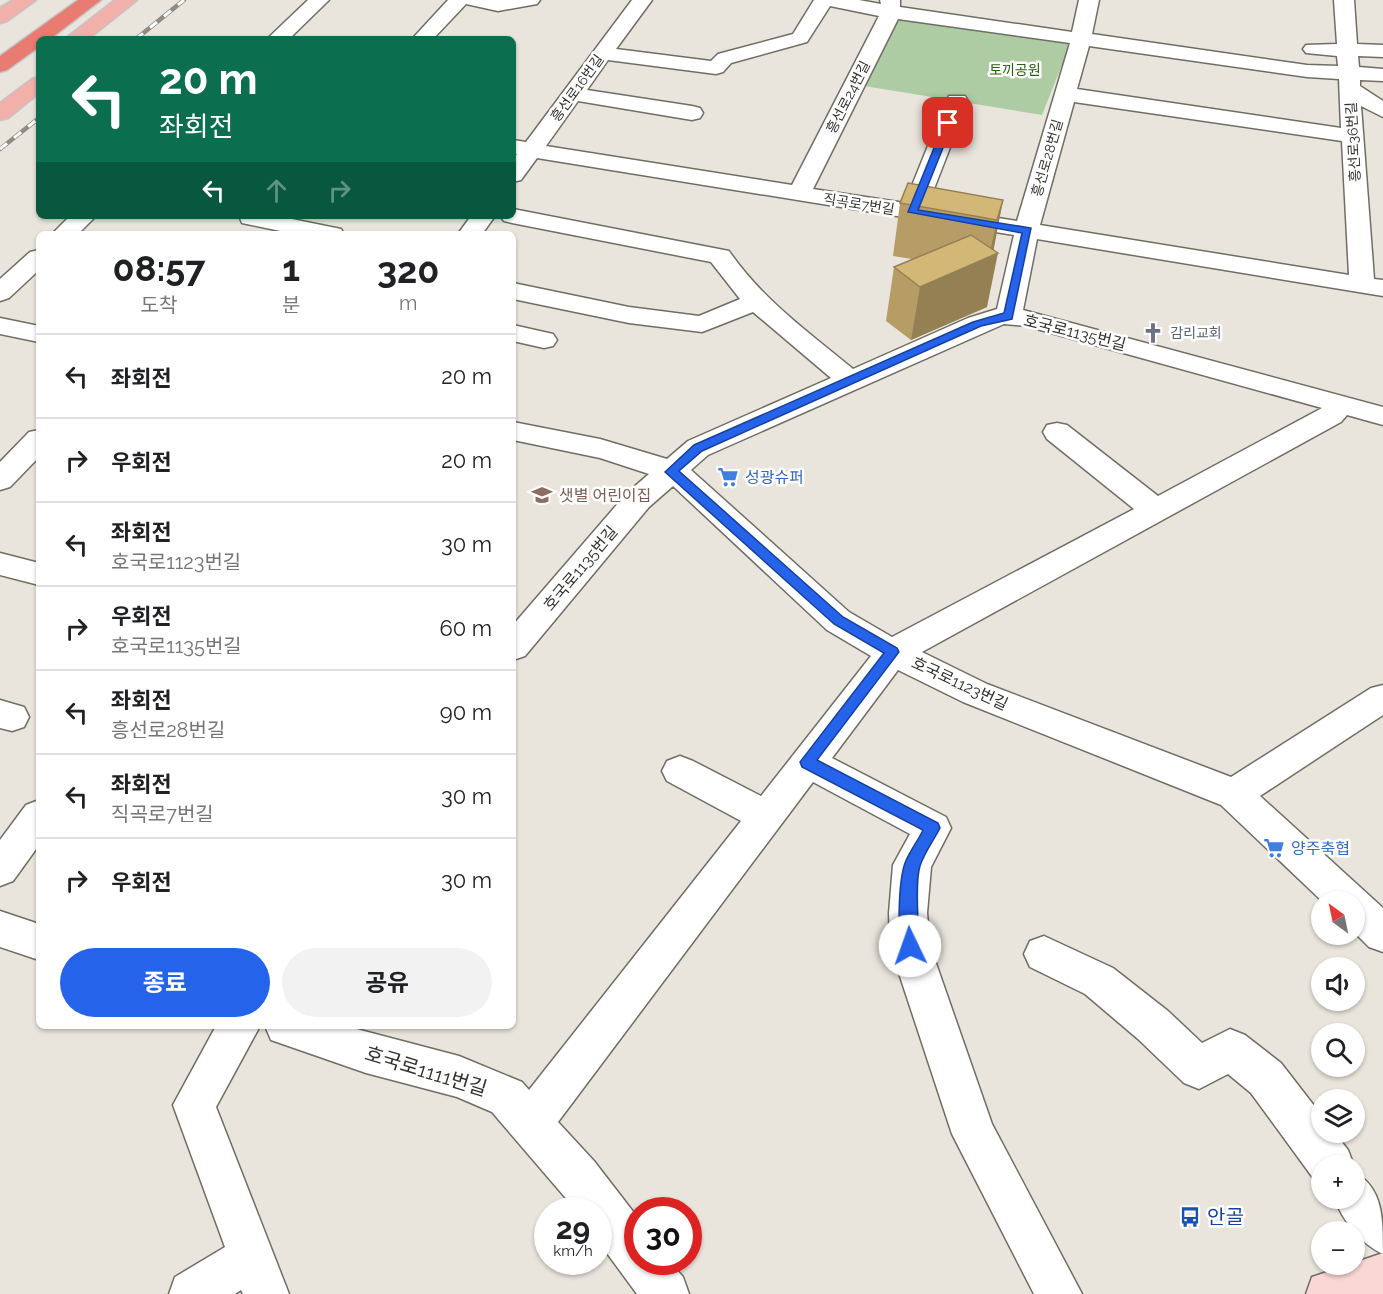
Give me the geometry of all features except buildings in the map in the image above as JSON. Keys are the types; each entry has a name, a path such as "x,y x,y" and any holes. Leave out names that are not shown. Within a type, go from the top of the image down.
{"highway":[{"path":"41,36 91,0"},
{"path":"19,27 43,5"},
{"path":"0,66 36,40"}],"main road":[{"path":"79,36 127,0"},
{"path":"0,17 43,5"},
{"path":"87,36 104,18"},
{"path":"0,93 36,67"},
{"path":"0,113 36,85"}],"street":[{"path":"280,36 319,0"},
{"path":"425,36 459,0"},
{"path":"472,0 498,5 530,0"},
{"name":"흥선로16번길","path":"516,166 522,149 573,94 642,0"},
{"path":"603,53 716,68 725,58 740,57 800,38 824,0"},
{"path":"829,0 1085,18 1350,82 1383,75"},
{"name":"흥선로36번길","path":"1344,0 1353,136 1372,287"},
{"name":"흥선로24번길","path":"799,194 891,6"},
{"name":"흥선로28번길","path":"1009,316 1027,231 1085,18"},
{"path":"1297,47 1348,52 1383,51"},
{"path":"1350,82 1383,111"},
{"path":"573,94 692,113"},
{"path":"1065,94 1353,136"},
{"path":"913,212 957,101"},
{"name":"직곡로7번길","path":"522,149 1372,287"},
{"path":"516,217 720,256 731,276 850,381"},
{"path":"67,231 81,219"},
{"path":"246,223 309,231"},
{"path":"0,293 36,260"},
{"path":"516,292 629,315 702,324 757,301"},
{"name":"호국로1135번길","path":"516,642 638,500 698,448 977,324 1002,316 1059,326 1383,416"},
{"path":"0,326 36,333"},
{"path":"516,334 544,340"},
{"path":"530,1123 893,652 1331,416 1341,404"},
{"name":"호국로1123번길","path":"516,432 621,453 654,464 682,478 838,621 893,652 975,693 1234,794 1338,891"},
{"path":"1057,432 1156,510"},
{"path":"0,480 36,445"},
{"path":"0,564 36,573"},
{"path":"1234,794 1383,698"},
{"path":"807,762 933,828 912,865 908,913 910,946 974,1134 1059,1294"},
{"path":"680,771 766,816"},
{"path":"0,869 36,820"},
{"path":"1365,917 1383,934"},
{"path":"0,929 36,941"},
{"path":"1044,954 1099,981 1153,1025 1199,1069 1230,1049 1266,1078 1324,1155"},
{"path":"192,1294 258,1275 194,1105 237,1029"},
{"name":"호국로1111번길","path":"295,1029 366,1053 459,1077 507,1096 578,1177 624,1238"},
{"path":"1365,1208 1383,1232"},
{"path":"652,1275 666,1294"},
{"path":"1329,1294 1383,1276"}],"green space":[{"name":"토끼공원","path":"900,13 1073,37 1042,115 858,85"}],"railway":[{"path":"140,36 184,0"},
{"path":"0,149 36,120"}],"place":[{"name":"감리교회","path":"1153,333"},
{"name":"성광슈퍼","path":"728,477"},
{"name":"샛별 어린이집","path":"542,495"},
{"name":"양주축협","path":"1274,848"},
{"name":"안골","path":"1190,1217"}],"route":[{"path":"910,946 908,913 912,865 933,828 807,762 893,652 864,638 838,621 682,478 671,472 698,448 977,324 1009,316 1027,231 913,212 948,123"}]}
